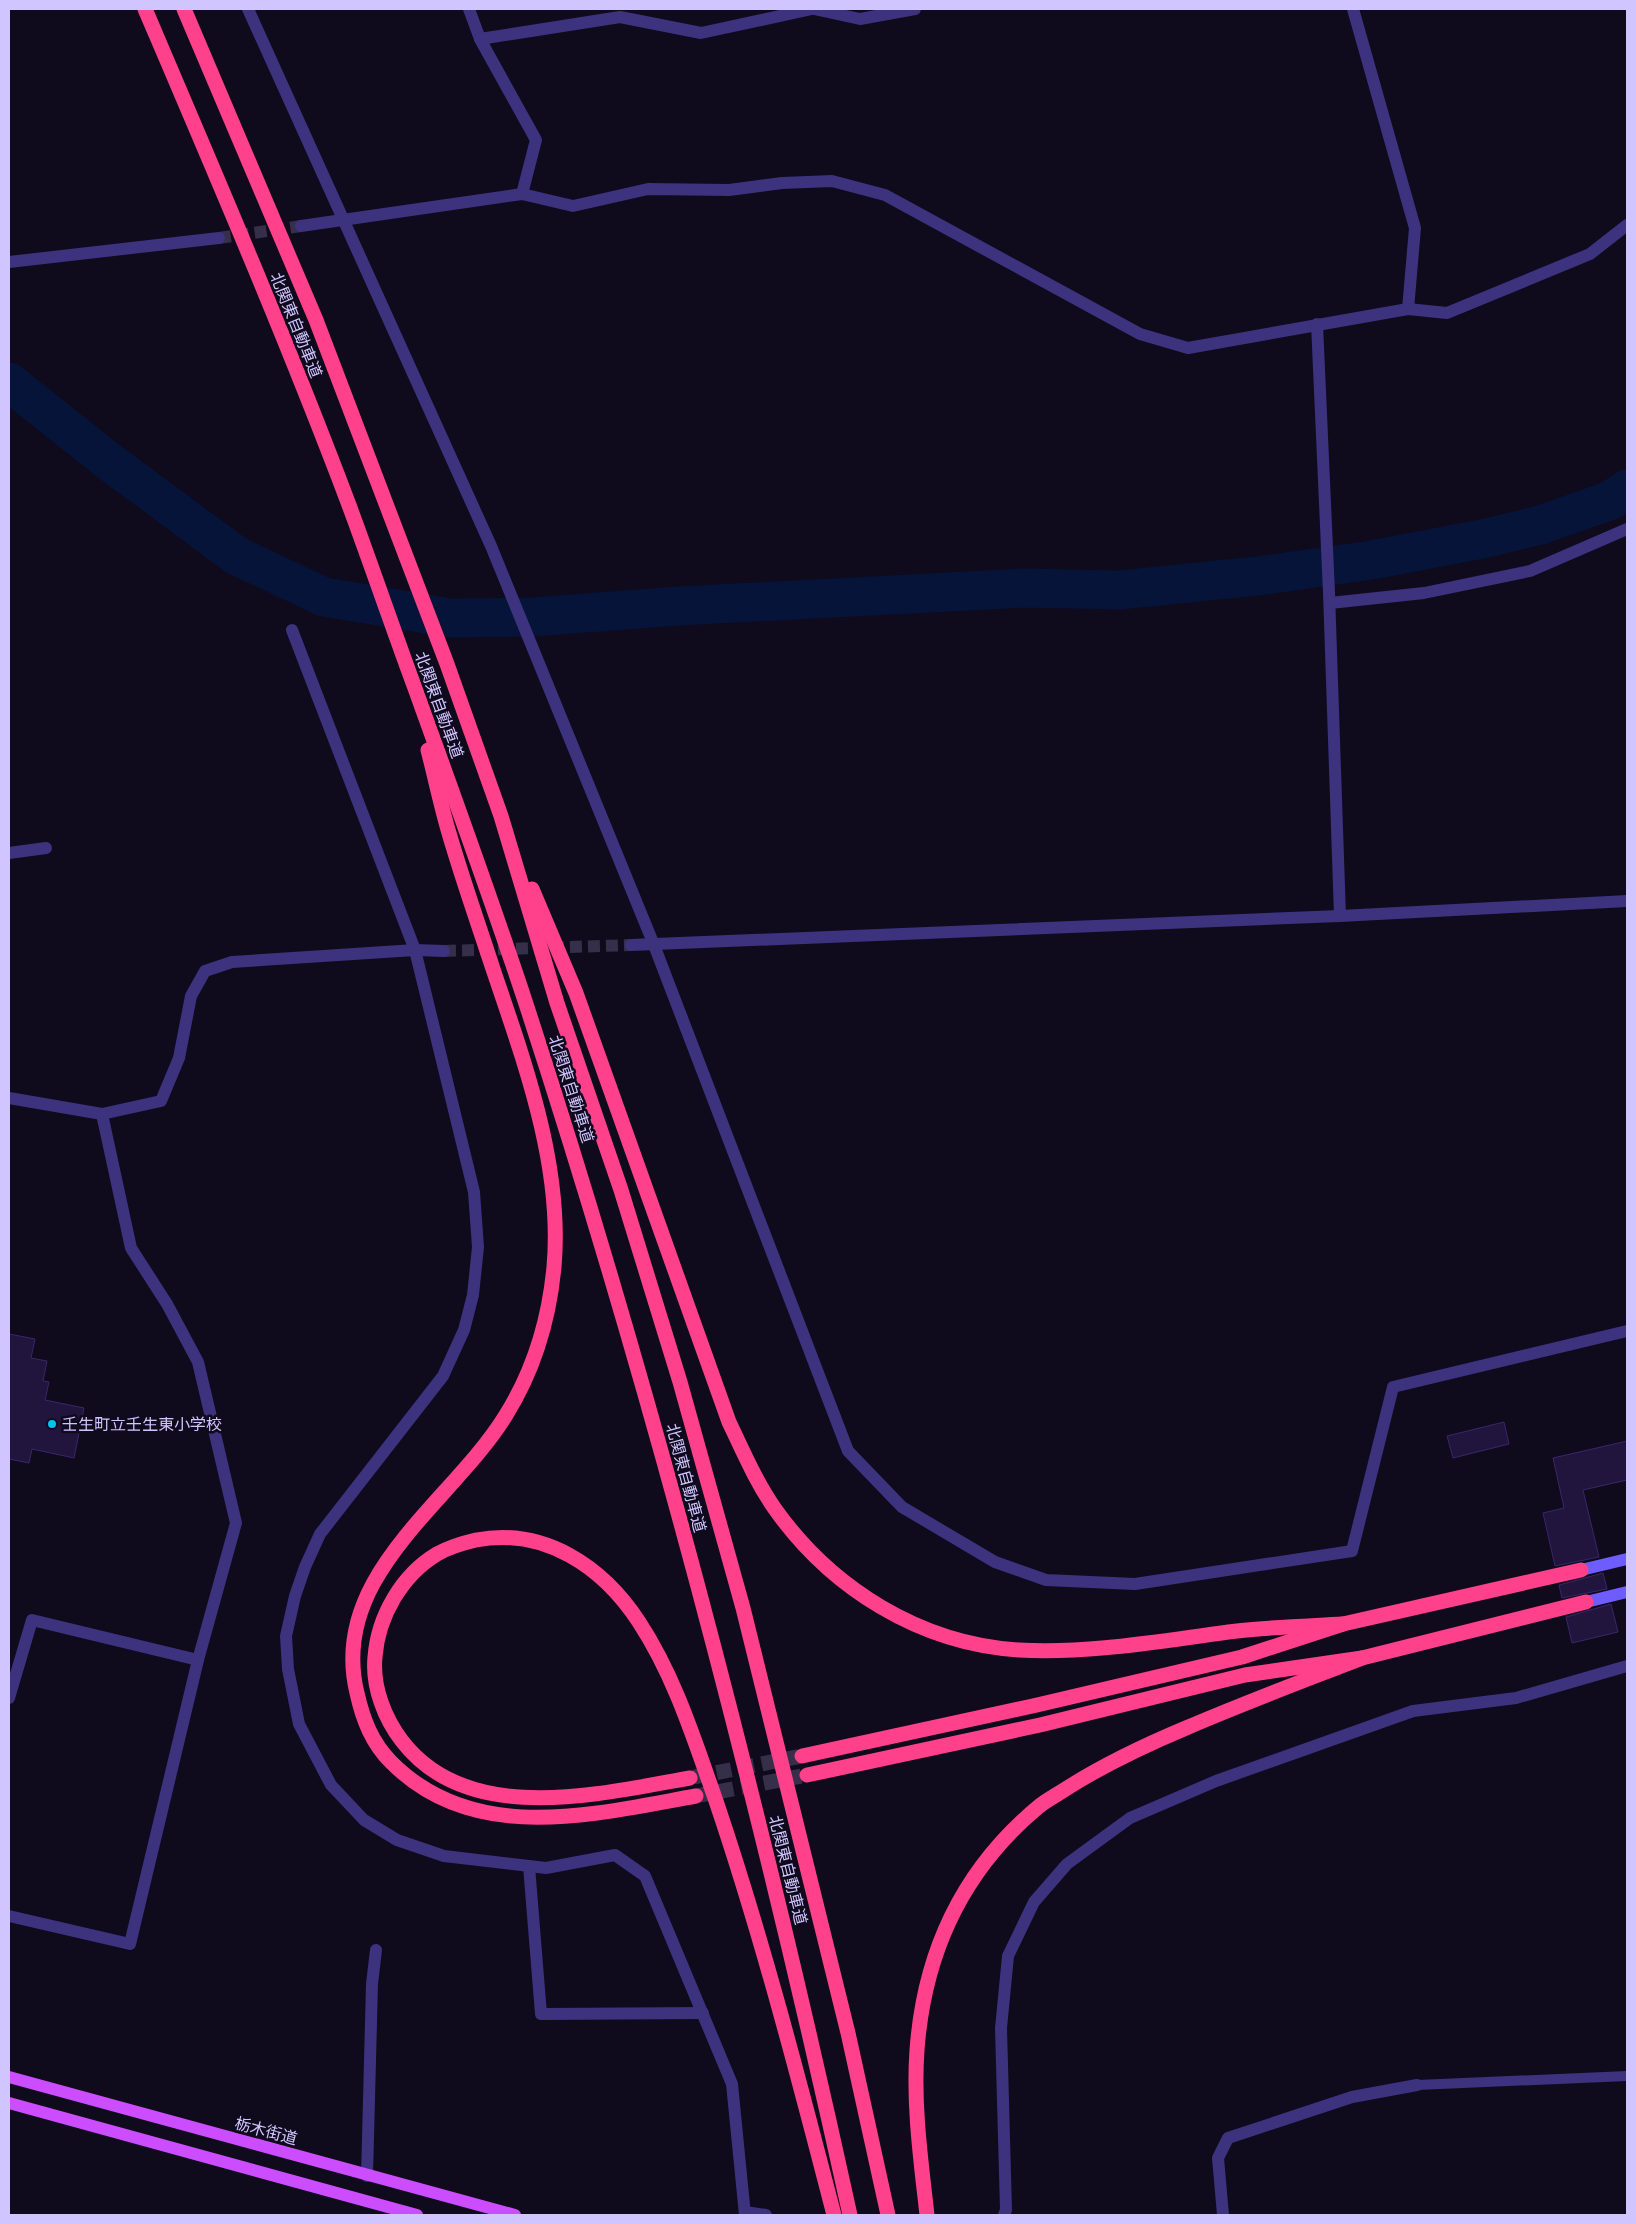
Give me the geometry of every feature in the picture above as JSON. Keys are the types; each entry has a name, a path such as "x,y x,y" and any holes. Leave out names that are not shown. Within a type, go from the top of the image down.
{"highway":[{"name":"北関東自動車道","path":"145,9 280,331 349,506 527,1007 582,1182 644,1392 706,1615 812,2044 850,2215"},
{"name":"北関東自動車道","path":"184,9 316,320 390,511 501,816 557,1003 620,1190 680,1382 743,1608 848,2033 888,2215"},
{"path":"408,669 448,832 508,1012 541,1126 552,1192 555,1227 554,1265 549,1306 538,1347 525,1381 506,1416 480,1452 397,1547 374,1580 361,1612 354,1645 353,1679 360,1707 368,1732 385,1756 407,1779 433,1795 494,1814 534,1818 572,1817 696,1796"},
{"path":"501,816 576,993 729,1422 754,1474 774,1508 820,1562 845,1584 906,1621 975,1644 1018,1650 1111,1648 1238,1631 1343,1624"},
{"path":"690,1778 590,1795 527,1799 495,1794 466,1786 437,1773 414,1757 396,1733 383,1709 374,1659 380,1629 395,1596 414,1571 439,1553 462,1543 492,1537 518,1537 550,1546 580,1561 609,1584 637,1620 663,1662 687,1718 734,1854 790,2046 834,2215"},
{"path":"802,1756 1045,1703 1242,1656 1343,1624 1581,1570"},
{"path":"806,1775 1040,1725 1245,1675 1362,1658 1586,1602"},
{"path":"927,2215 917,2106 917,2051 923,2002 932,1962 951,1915 974,1876 1004,1840 1038,1808 1080,1780 1130,1752 1256,1698 1362,1658"}],"main road":[{"path":"1581,1570 1627,1558"},
{"path":"1586,1602 1627,1592"},
{"name":"栃木街道","path":"9,2077 515,2215"},
{"path":"9,2103 417,2215"}],"street":[{"path":"248,9 491,546 654,945 848,1450 902,1507 995,1562 1046,1580 1135,1584 1352,1551 1393,1387 1627,1331"},
{"path":"469,9 480,39 536,140 522,194"},
{"path":"480,39 620,17 702,32 813,9 860,19 915,9"},
{"path":"1353,9 1415,228 1408,309"},
{"path":"301,226 522,194 573,206 648,189 729,190 782,183 832,181 885,194 1140,334 1188,348 1408,309 1447,313 1590,254 1627,225"},
{"path":"9,262 219,238"},
{"path":"1318,324 1330,603 1340,916"},
{"path":"1330,603 1424,594 1530,571 1627,528"},
{"path":"292,630 415,950 474,1192 478,1246 473,1295 464,1330 443,1376 320,1534 294,1596 286,1636 288,1669 299,1724 332,1785 364,1820 397,1840 444,1856 546,1868 615,1855 645,1876 732,2084 745,2213 766,2215"},
{"path":"9,853 46,848"},
{"path":"631,945 1340,916 1627,901"},
{"path":"9,1098 102,1114 161,1101 179,1058 190,996 205,971 232,962 415,950 444,951"},
{"path":"9,1916 130,1944 198,1660 236,1524 198,1362 167,1304 131,1248 102,1114"},
{"path":"9,1698 32,1620 198,1660"},
{"path":"1004,2215 1006,2210 1001,2028 1008,1956 1034,1902 1067,1864 1130,1818 1216,1781 1413,1711 1516,1698 1627,1666"},
{"path":"529,1866 541,2014 703,2014"},
{"path":"367,2176 372,1984 376,1950"},
{"path":"1223,2215 1218,2158 1228,2138 1352,2097 1417,2085"}],"lane":[{"path":"1417,2085 1627,2076"}],"building":[{"path":"9,1334 35,1339 31,1358 47,1361 43,1381 49,1382 45,1400 84,1408 74,1458 32,1449 29,1463 9,1459"},
{"path":"1504,1422 1509,1444 1453,1458 1447,1436"},
{"path":"1627,1441 1627,1480 1583,1490 1599,1557 1555,1566 1543,1513 1564,1508 1553,1458"},
{"path":"1603,1573 1607,1589 1562,1598 1559,1585"},
{"path":"1611,1604 1618,1632 1572,1643 1566,1617"}],"waterway":[{"path":"9,382 111,463 237,556 324,597 450,618 532,617 679,606 1025,588 1120,590 1257,576 1372,560 1487,538 1540,525 1609,501 1627,489"}],"tunnel":[{"path":"219,238 301,226"},
{"path":"444,951 631,945"},
{"path":"694,1777 802,1756"},
{"path":"696,1796 807,1775"}],"place":[{"name":"壬生町立壬生東小学校","path":"52,1424"}]}
